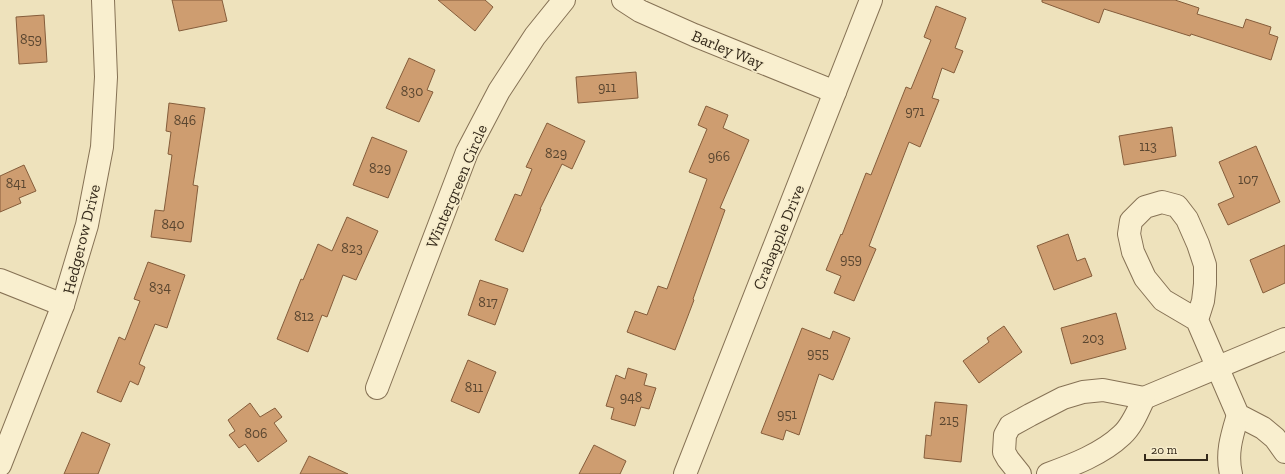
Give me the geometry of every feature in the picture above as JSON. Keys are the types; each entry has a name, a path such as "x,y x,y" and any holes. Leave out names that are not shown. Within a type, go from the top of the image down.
{"street":[{"name":"Hedgerow Drive","path":"0,466 63,306 87,225 102,147 106,76 104,0"},
{"name":"Wintergreen Circle","path":"377,388 467,152 503,85 535,36 564,0"},
{"name":"Barley Way","path":"623,0 647,14 835,92"},
{"name":"Crabapple Drive","path":"685,474 871,0"},
{"path":"1197,320 1203,301 1205,265 1187,219 1177,206 1162,202 1144,207 1131,221 1129,234 1132,252 1145,278 1163,300 1197,320 1218,366 1238,414 1230,444 1229,464 1231,474"},
{"path":"0,280 63,306"},
{"path":"1020,474 1004,452 1005,435 1010,426 1063,398 1083,392 1103,390 1144,398 1285,339"},
{"path":"1048,474 1091,456 1107,447 1122,435 1133,421 1144,398"},
{"path":"1238,414 1263,428 1275,438 1285,452"}],"building":[{"path":"172,0 222,0 227,21 179,31"},
{"path":"438,0 485,0 493,7 475,31"},
{"path":"1042,0 1175,0 1199,8 1197,14 1243,28 1246,19 1271,27 1269,34 1278,37 1271,60 1191,34 1190,36 1104,9 1099,23 1042,2"},
{"path":"936,6 966,18 955,48 963,51 954,73 942,68 932,98 939,100 920,147 909,142 869,246 876,249 854,301 834,293 841,276 826,270 841,234 842,235 866,173 871,175 906,87 911,89 931,40 924,37"},
{"path":"44,15 47,62 19,64 16,17"},
{"path":"409,58 435,70 427,90 433,92 419,122 386,108"},
{"path":"636,72 638,98 578,103 576,77"},
{"path":"169,103 205,108 193,185 198,186 191,242 151,237 155,210 164,211 172,155 168,154 171,132 166,131"},
{"path":"706,106 728,115 723,128 749,140 720,208 725,210 675,350 627,332 635,311 647,315 658,286 667,289 707,179 689,172 707,129 698,125"},
{"path":"547,123 585,141 572,169 562,164 540,209 523,252 495,240 515,194 521,196 532,169 526,167"},
{"path":"1172,127 1176,156 1124,165 1119,136"},
{"path":"372,137 407,151 388,198 353,185"},
{"path":"1256,146 1280,202 1228,225 1218,204 1234,197 1219,162"},
{"path":"24,165 36,191 19,198 21,203 0,212 0,176"},
{"path":"347,217 378,231 356,280 343,275 327,317 322,315 308,352 277,339 301,279 303,280 318,244 332,251"},
{"path":"1068,234 1077,261 1085,258 1092,276 1054,290 1037,246"},
{"path":"1285,245 1285,283 1263,293 1250,260"},
{"path":"148,262 185,275 167,328 155,324 139,364 145,367 138,385 130,381 121,402 97,392 119,337 125,340 140,301 134,299"},
{"path":"480,280 508,289 495,325 468,315"},
{"path":"1116,313 1126,349 1071,364 1061,328"},
{"path":"1004,326 1022,352 979,383 963,361 989,342 987,338"},
{"path":"802,328 830,339 833,331 850,338 833,380 819,374 799,435 786,430 783,440 761,433"},
{"path":"468,360 496,372 479,413 451,401"},
{"path":"628,368 647,374 644,385 656,388 649,409 641,407 635,426 611,419 614,408 606,406 616,375 625,379"},
{"path":"935,402 967,405 961,462 924,458 926,435 931,436"},
{"path":"250,403 260,417 275,408 282,417 274,423 287,441 258,462 245,444 239,448 229,435 235,431 228,420"},
{"path":"82,432 110,444 98,474 64,474"},
{"path":"594,445 626,461 620,474 579,474"},
{"path":"309,456 348,474 300,474"}]}
